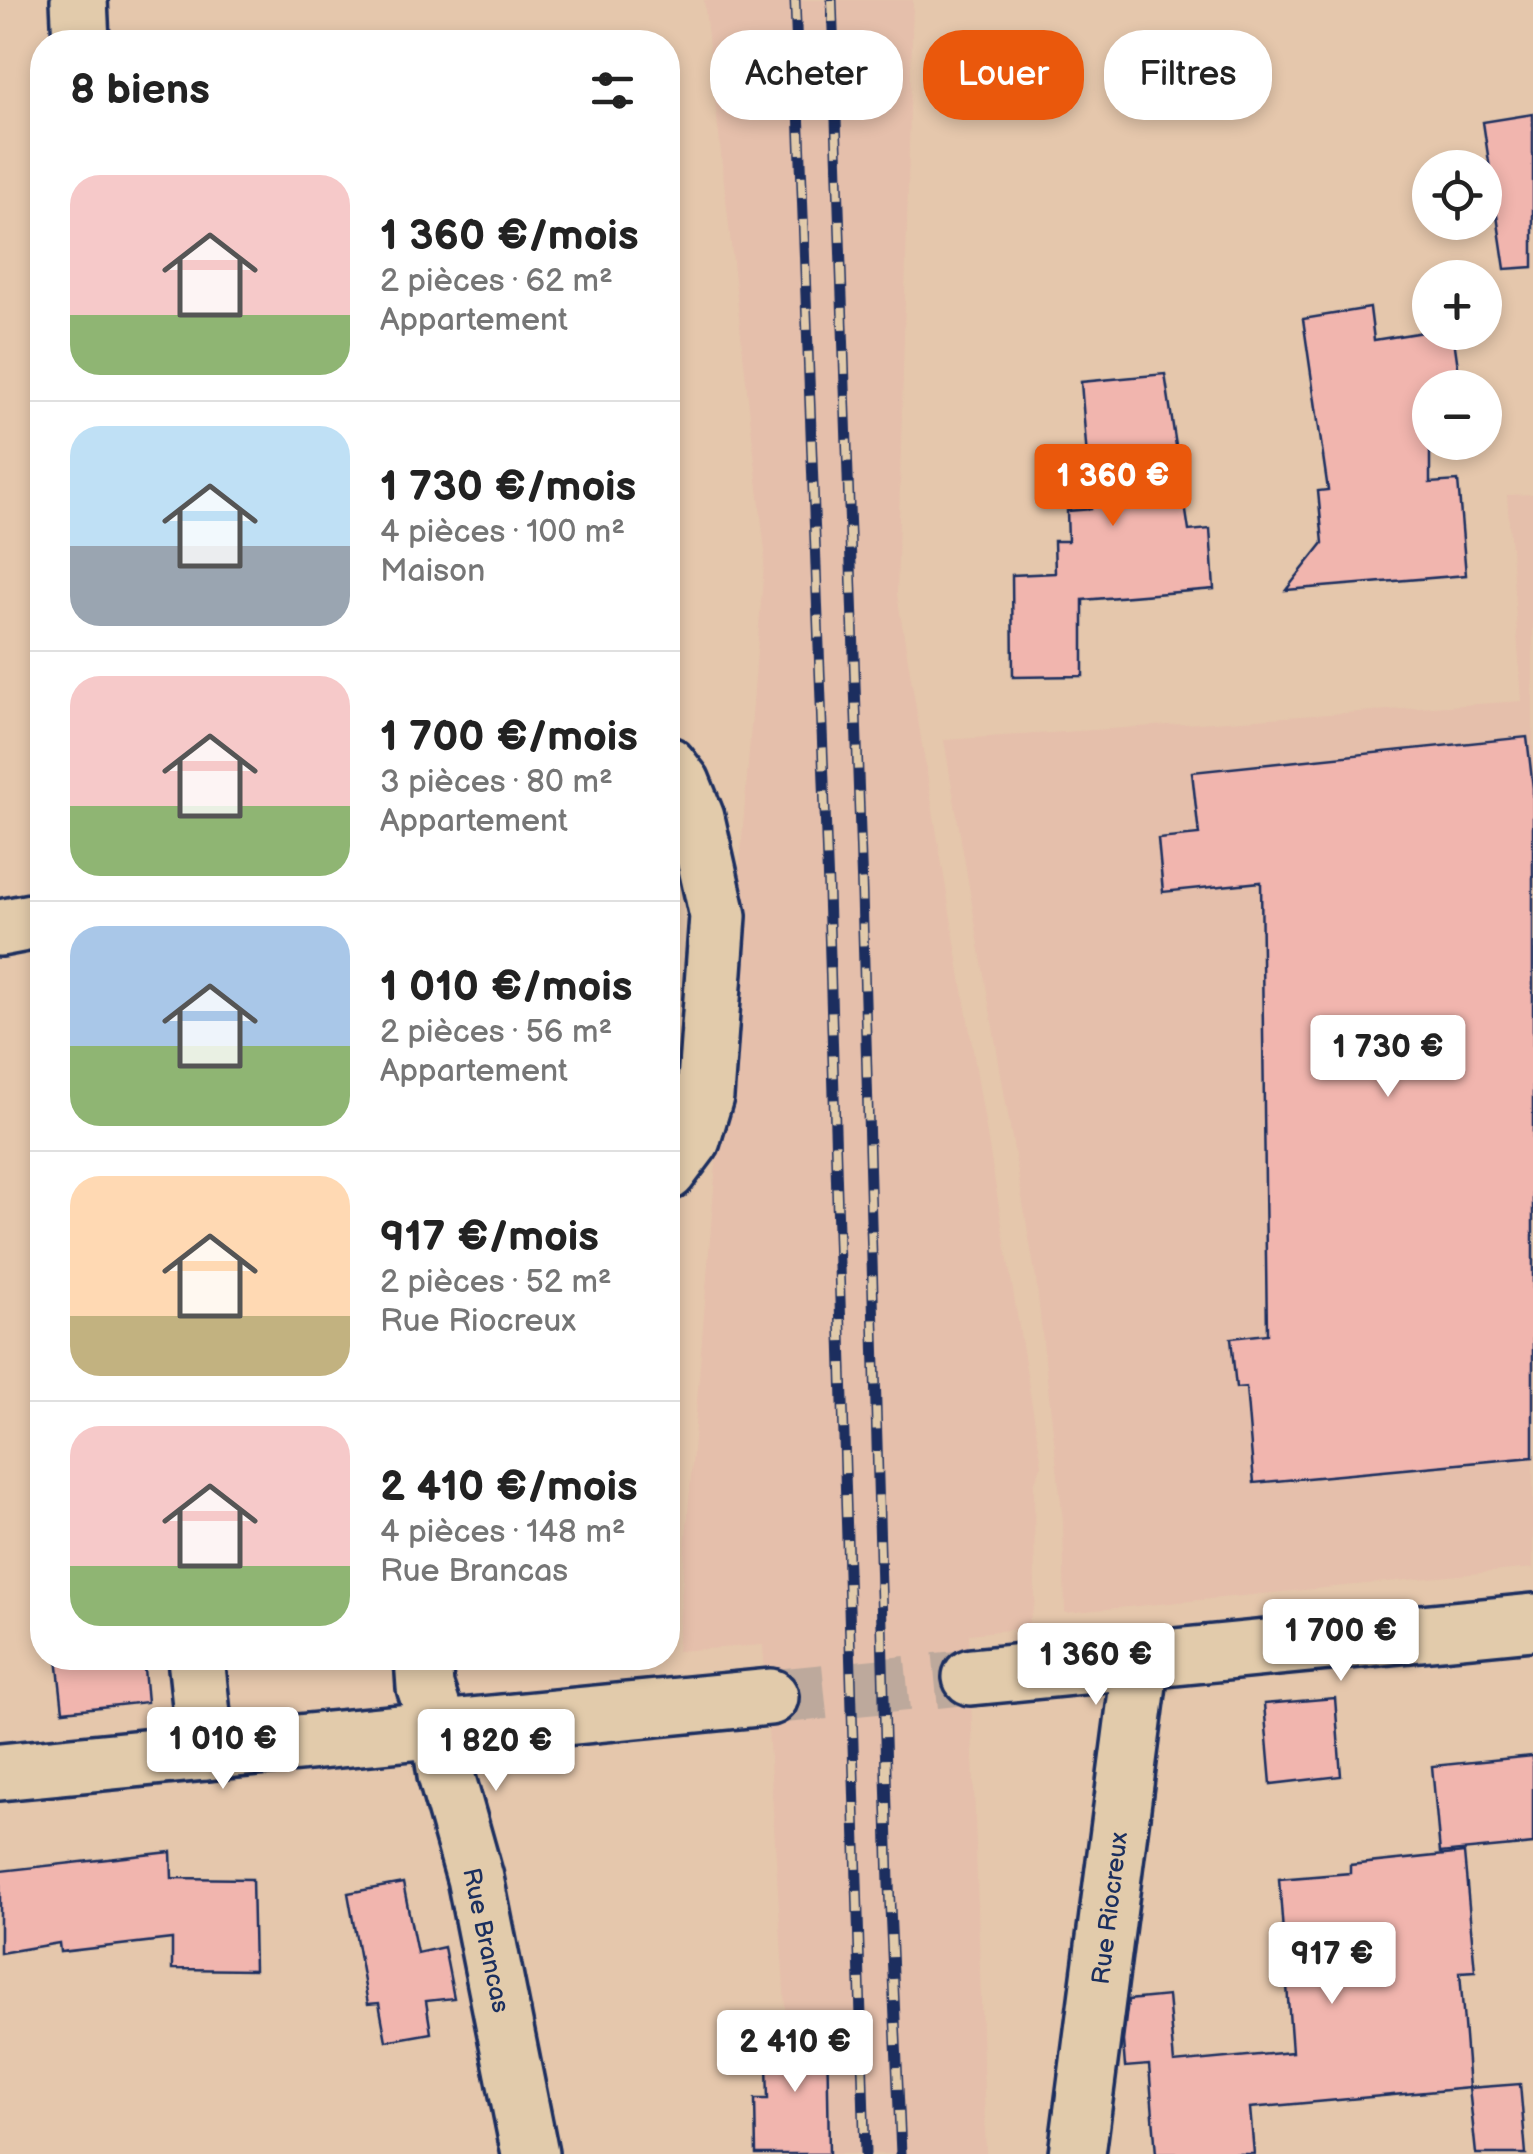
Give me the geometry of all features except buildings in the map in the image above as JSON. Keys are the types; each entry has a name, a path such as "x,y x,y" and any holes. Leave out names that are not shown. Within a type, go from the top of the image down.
{"main road":[{"path":"79,0 80,30"},
{"path":"680,780 696,818 718,916 704,1096 692,1140 680,1156"},
{"path":"0,928 30,922"},
{"path":"971,1677 1533,1622"},
{"name":"Rue Riocreux","path":"1078,2154 1141,1662"},
{"path":"197,1670 206,1752"},
{"name":"Rue Brancas","path":"423,1670 424,1687 439,1728 446,1776 475,1878 530,2154"},
{"path":"0,1772 770,1697"}],"shaded area":[{"path":"704,0 913,0 897,594 1042,1465 1034,1484 1035,1603 1027,1628 969,1634 986,2154 794,2154 763,1645 680,1651 765,552 717,120 903,120 903,30 710,30 710,54"},
{"path":"1533,494 1533,1568 1065,1613 1063,1521 1036,1279 944,740 1522,701 1507,495"}],"tunnel":[{"path":"770,1697 971,1677"}],"railway":[{"path":"795,0 828,890 865,2154"},
{"path":"832,0 862,892 889,1884 901,2154"}]}
